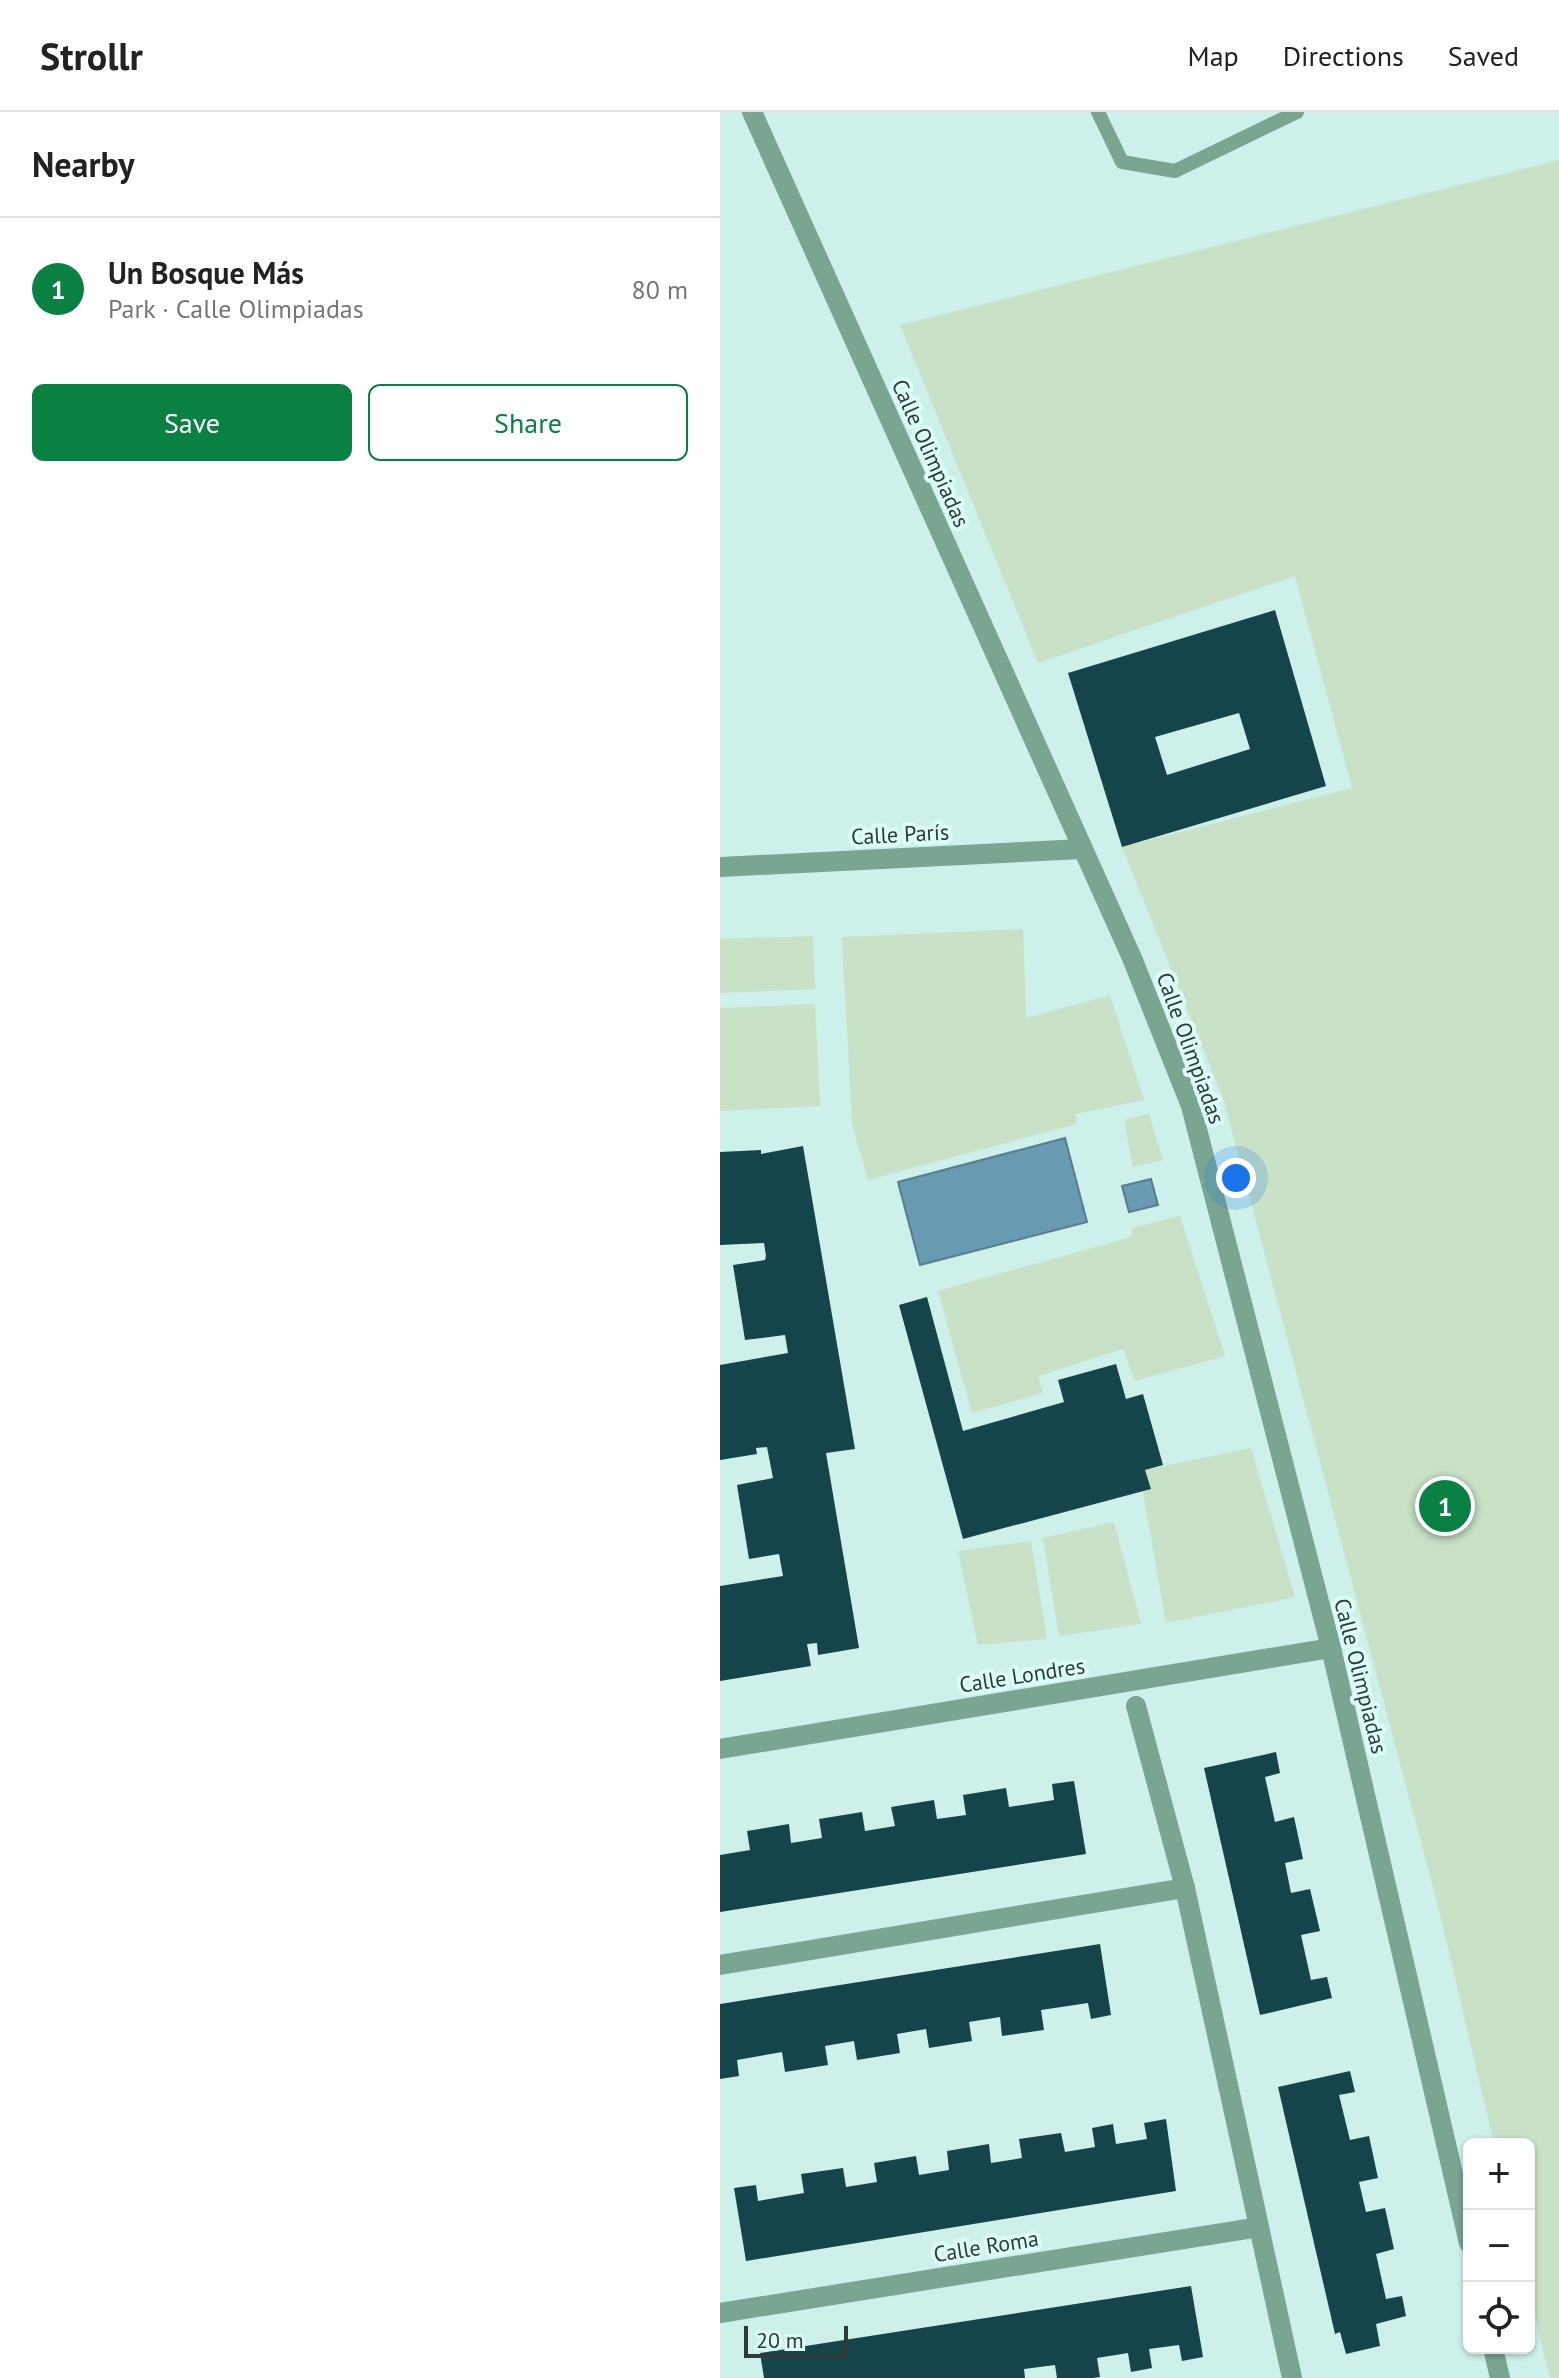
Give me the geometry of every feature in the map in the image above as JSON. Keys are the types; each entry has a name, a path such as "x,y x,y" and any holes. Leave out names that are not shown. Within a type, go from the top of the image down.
{"street":[{"name":"Calle Olimpiadas","path":"752,112 1132,958 1191,1106 1331,1648 1463,2217"},
{"name":"Calle París","path":"720,867 1082,849"},
{"name":"Calle Londres","path":"720,1749 1331,1648"},
{"path":"1136,1706 1185,1888 1292,2378"},
{"path":"720,1965 1185,1888"},
{"name":"Calle Roma","path":"720,2313 1259,2227"},
{"path":"1494,2354 1500,2378"}],"lane":[{"path":"1098,112 1122,162 1175,171 1297,112"}],"green space":[{"path":"1559,160 1559,2378 1550,2378 1535,2317 1535,2138 1493,2138 1439,1910 1224,1101 1122,847 1352,788 1295,576 1038,663 900,325"},
{"path":"1023,929 1026,1018 1110,995 1144,1100 1076,1114 1077,1124 868,1180 852,1123 842,937"},
{"path":"813,936 815,989 720,993 720,939"},
{"path":"815,1004 820,1106 720,1111 720,1008"},
{"path":"1149,1114 1163,1160 1133,1167 1124,1120"},
{"path":"1180,1216 1225,1356 1135,1381 1123,1349 1038,1376 1043,1393 972,1413 938,1291 1131,1237 1132,1228"},
{"path":"1251,1448 1295,1597 1166,1623 1143,1492 1151,1489 1145,1470"},
{"path":"1114,1522 1141,1624 1059,1636 1043,1538"},
{"path":"1031,1541 1047,1639 978,1645 958,1551"}],"water":[{"path":"1065,1138 1087,1222 920,1265 898,1182"},
{"path":"1151,1179 1158,1205 1129,1212 1122,1186"}],"building":[{"path":"1275,610 1326,786 1122,847 1068,673","holes":["1239,713 1250,749 1167,775 1155,737"]},
{"path":"803,1146 855,1449 826,1453 859,1648 818,1655 817,1643 807,1644 811,1666 720,1681 720,1586 783,1576 779,1554 749,1559 737,1485 773,1478 767,1447 756,1448 757,1454 720,1460 720,1365 788,1353 785,1335 745,1340 733,1265 765,1260 766,1256 764,1243 720,1245 720,1152 761,1150 761,1154"},
{"path":"927,1297 963,1431 1064,1402 1058,1380 1116,1364 1126,1399 1143,1394 1163,1465 1145,1470 1151,1489 963,1539 899,1305"},
{"path":"1276,1752 1280,1773 1265,1777 1275,1822 1294,1817 1303,1859 1285,1863 1291,1893 1310,1889 1320,1931 1301,1935 1311,1980 1327,1977 1332,1998 1260,2015 1204,1768"},
{"path":"1074,1781 1086,1854 720,1912 720,1855 750,1850 747,1831 789,1824 791,1843 822,1838 819,1819 862,1812 865,1831 895,1826 891,1807 934,1800 937,1819 966,1815 963,1795 1006,1788 1009,1807 1054,1800 1052,1784"},
{"path":"1100,1944 1111,2015 1091,2019 1088,2003 1041,2010 1044,2030 1002,2036 1000,2017 969,2022 972,2041 929,2048 926,2029 897,2034 900,2053 857,2060 854,2041 825,2046 828,2065 785,2072 782,2052 737,2060 739,2076 720,2079 720,2004"},
{"path":"1350,2071 1355,2092 1339,2095 1350,2140 1369,2136 1378,2178 1359,2182 1366,2212 1385,2208 1394,2249 1376,2254 1386,2299 1402,2296 1406,2316 1376,2324 1380,2346 1346,2354 1340,2332 1335,2334 1278,2087"},
{"path":"1166,2119 1176,2191 746,2261 734,2188 756,2185 758,2201 804,2193 801,2174 843,2168 846,2187 877,2182 874,2163 916,2156 919,2175 949,2170 947,2151 989,2144 991,2163 1022,2158 1019,2139 1061,2133 1065,2152 1095,2147 1092,2128 1113,2124 1116,2144 1147,2139 1144,2123"},
{"path":"1191,2286 1203,2357 1182,2361 1179,2345 1149,2349 1152,2368 1131,2372 1128,2353 1097,2358 1100,2377 1092,2378 1057,2378 1055,2365 1024,2369 1025,2378 764,2378 760,2353"}],"place":[{"name":"Un Bosque Más","path":"1445,1506"}]}
